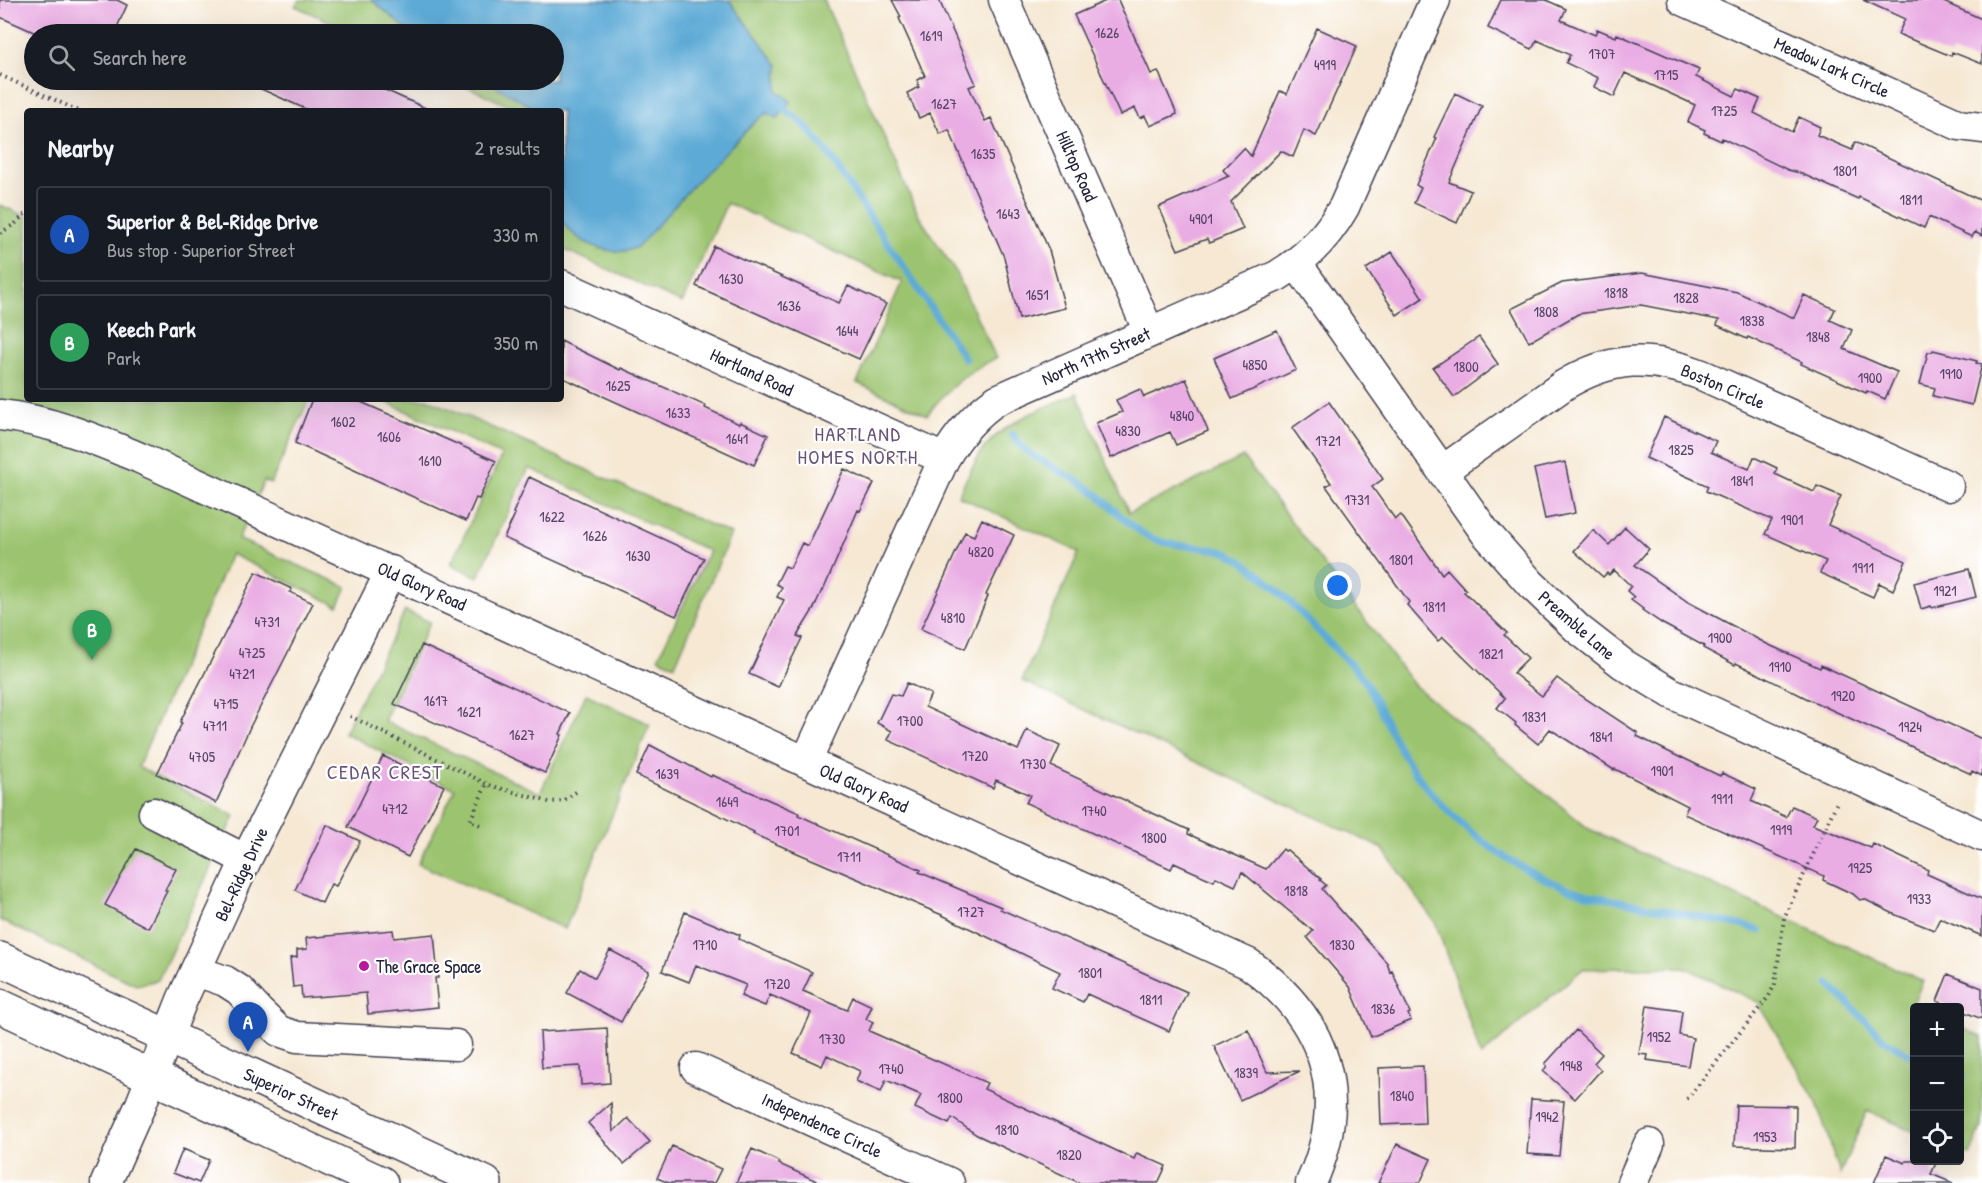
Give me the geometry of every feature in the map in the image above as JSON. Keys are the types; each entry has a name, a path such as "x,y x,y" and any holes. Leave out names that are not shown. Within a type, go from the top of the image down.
{"main road":[{"name":"Superior Street","path":"0,958 485,1183"},
{"path":"0,1006 381,1183"}],"street":[{"name":"Hilltop Road","path":"1004,0 1149,332"},
{"name":"North 17th Street","path":"806,762 954,440 969,423 997,400 1277,276 1297,264 1323,239 1344,207 1435,0"},
{"name":"Meadow Lark Circle","path":"1683,0 1959,125 1982,129"},
{"name":"Preamble Lane","path":"1297,264 1485,532 1530,583 1578,629 1623,664 1680,698 1982,836"},
{"name":"Hartland Road","path":"564,286 944,459"},
{"name":"Boston Circle","path":"1442,471 1585,372 1641,360 1662,362 1692,371 1948,486"},
{"name":"Old Glory Road","path":"0,415 34,420 104,443 391,571 1249,964 1273,982 1293,1003 1310,1027 1322,1054 1328,1083 1330,1112 1326,1143 1311,1183"},
{"name":"Bel-Ridge Drive","path":"106,1183 169,1037 182,1000 246,860 391,571"},
{"path":"154,813 246,860"},
{"path":"196,971 225,981 239,990 279,1031 297,1037 456,1045"},
{"name":"Independence Circle","path":"696,1068 949,1183"},
{"path":"1632,1183 1649,1144"}],"path":[{"path":"0,75 24,86"},
{"path":"33,90 72,108"},
{"path":"0,233 24,215"},
{"path":"350,716 487,783 549,802 563,801 576,792"},
{"path":"480,825 470,821 487,783"},
{"path":"1687,1099 1769,996 1775,984 1785,918 1838,800"}],"green space":[{"path":"300,0 824,0 919,216 955,271 996,358 975,369 958,382 927,415 857,383 902,282 727,203 682,303 564,249 564,108 514,108 475,90 564,90 564,24 335,24 295,6"},
{"path":"0,205 24,216 24,402 308,402 271,483 264,481 238,539 347,587 338,606 231,554 138,767 235,816 158,980 136,985 0,920"},
{"path":"1077,393 1129,513 1243,457 1414,685 1589,829 1923,981 1913,1003 1910,1003 1910,1129 1867,1111 1840,1174 1817,1103 1758,1002 1684,967 1583,969 1481,1056 1436,924 1382,848 1022,681 1079,552 958,496 985,447 994,437 1028,415"},
{"path":"387,402 435,402 731,534 675,665 658,658 709,551 529,468 478,577 451,564 502,455"},
{"path":"405,611 430,622 384,721 540,793 586,694 650,724 565,929 418,864 455,789 344,733"},
{"path":"1964,1029 1982,1037 1982,1126 1970,1155 1964,1153"}],"water":[{"path":"372,0 729,0 778,65 777,91 791,101 778,118 767,113 756,121 693,185 639,246 629,250 607,250 586,242 564,224 564,108 534,108 502,90 564,90 564,24 400,24"}],"building":[{"path":"0,0 117,0 127,5 118,24 24,24 24,28 0,17"},
{"path":"892,0 939,0 976,84 969,87 985,121 991,118 1049,250 1065,308 1019,319 1004,257 949,130 940,134 930,113 919,118 907,93 919,87 917,80 925,76"},
{"path":"1108,0 1118,0 1151,74 1158,71 1177,114 1150,126 1145,116 1140,118 1135,108 1120,115 1074,15"},
{"path":"1501,0 1546,0 1566,9 1561,20 1595,35 1597,29 1616,37 1617,34 1699,70 1696,77 1734,96 1738,89 1760,99 1754,113 1792,132 1799,117 1820,127 1817,135 1852,150 1855,142 1982,201 1982,236 1975,232 1972,237 1929,217 1924,228 1859,197 1858,199 1800,173 1788,170 1722,138 1721,141 1688,122 1695,105 1625,73 1614,97 1594,87 1598,78 1566,63 1570,55 1537,40 1532,49 1488,28"},
{"path":"1863,0 1939,0 1982,19 1982,64 1952,52 1951,56 1898,34 1905,19"},
{"path":"1317,28 1357,46 1316,136 1304,130 1293,157 1281,151 1231,202 1243,229 1209,243 1207,239 1178,250 1159,207 1229,176 1223,170 1244,148 1251,156 1280,91 1287,94"},
{"path":"263,90 385,90 425,108 303,108"},
{"path":"1455,93 1482,106 1449,182 1471,191 1457,223 1414,203 1421,188 1416,185 1437,138 1434,137"},
{"path":"714,246 839,303 848,286 886,304 859,359 696,286"},
{"path":"1392,252 1423,298 1397,315 1366,269"},
{"path":"1642,273 1737,292 1794,318 1804,295 1835,309 1830,320 1852,330 1844,349 1897,372 1885,399 1867,391 1866,393 1748,337 1747,339 1717,325 1719,320 1641,305 1578,314 1529,342 1511,309 1562,283"},
{"path":"1277,330 1296,370 1232,399 1214,358"},
{"path":"1479,337 1498,364 1454,397 1433,368"},
{"path":"564,342 620,370 621,368 706,406 705,408 739,424 740,422 768,435 754,465 564,378"},
{"path":"1933,350 1982,364 1972,405 1933,396 1935,388 1920,384 1928,352"},
{"path":"1186,379 1208,431 1176,445 1170,432 1111,458 1096,423 1122,412 1116,400 1140,389 1144,397"},
{"path":"311,402 361,402 496,461 466,521 295,443"},
{"path":"1329,402 1383,479 1372,487 1395,519 1401,515 1442,574 1447,569 1466,590 1464,592 1507,633 1504,635 1528,658 1513,673 1542,696 1557,678 1638,733 1637,736 1720,776 1722,773 1756,789 1751,801 1786,817 1792,806 1817,817 1813,825 1871,848 1873,844 1928,870 1927,874 1982,899 1982,936 1940,918 1934,930 1864,899 1860,900 1853,894 1823,880 1824,876 1684,814 1688,806 1614,770 1550,729 1538,744 1497,708 1505,698 1443,637 1438,641 1407,605 1409,602 1326,486 1331,483 1292,428"},
{"path":"1664,417 1716,441 1711,452 1749,469 1754,457 1777,468 1775,474 1814,492 1817,486 1841,496 1828,525 1906,561 1893,590 1879,583 1873,597 1820,573 1826,561 1765,534 1772,520 1706,491 1708,486 1646,458"},
{"path":"1565,462 1575,513 1545,519 1534,469"},
{"path":"844,469 874,483 860,511 858,510 823,591 797,636 802,638 778,687 749,674 784,600 777,597 782,587 776,584 785,566 790,568 802,543 808,546"},
{"path":"529,477 704,558 676,616 504,538"},
{"path":"982,519 1014,535 986,595 988,596 965,649 921,629 965,532 974,536"},
{"path":"1625,527 1649,549 1635,565 1688,602 1767,644 1820,668 1821,665 1982,739 1982,776 1972,771 1971,774 1736,663 1735,665 1642,610 1631,600 1634,597 1627,591 1631,586 1614,570 1603,577 1574,551 1593,530 1609,545"},
{"path":"1969,569 1976,597 1921,609 1914,583"},
{"path":"256,572 292,589 290,592 313,603 250,727 216,803 157,774 182,723 180,722"},
{"path":"422,645 570,713 545,773 394,704"},
{"path":"907,683 931,694 925,707 1018,750 1027,730 1060,746 1051,766 1189,830 1188,834 1266,869 1283,849 1287,850 1321,879 1326,885 1322,889 1387,963 1411,1020 1371,1037 1350,987 1307,937 1313,931 1242,872 1235,886 1216,877 1214,881 1174,863 1171,869 1026,803 1030,795 996,780 993,788 888,740 892,731 877,723 891,694 901,696"},
{"path":"650,745 711,777 712,775 799,813 798,815 921,870 919,872 1187,992 1169,1031 1087,994 1083,1002 1052,988 1060,972 942,915 753,834 754,832 636,775"},
{"path":"383,756 444,786 408,857 348,827"},
{"path":"327,825 360,841 336,886 331,884 322,903 295,890"},
{"path":"136,849 176,869 148,928 105,905"},
{"path":"685,912 740,935 739,939 812,972 803,991 847,1010 853,997 872,1006 866,1019 873,1022 869,1031 987,1083 984,1089 1134,1159 1137,1153 1166,1166 1158,1183 1080,1183 977,1135 952,1118 949,1124 915,1108 921,1095 886,1080 881,1092 856,1081 860,1071 827,1055 822,1066 793,1053 811,1013 770,995 765,1006 741,996 746,985 696,965 689,982 662,971"},
{"name":"The Grace Space","path":"393,930 394,938 434,934 438,1007 368,1014 366,993 302,998 301,986 293,987 290,958 297,957 297,950 307,949 306,938"},
{"path":"610,950 649,971 621,1022 567,993 580,969 595,978"},
{"path":"1948,974 1982,988 1982,1019 1964,1012 1964,1003 1937,1001"},
{"path":"1647,1006 1682,1011 1679,1035 1693,1038 1688,1066 1647,1060 1648,1055 1639,1054"},
{"path":"607,1028 610,1083 581,1085 580,1066 542,1068 540,1032"},
{"path":"1248,1030 1267,1072 1300,1071 1240,1100 1214,1046"},
{"path":"1576,1030 1602,1054 1594,1063 1601,1070 1575,1099 1543,1071 1547,1066 1545,1064"},
{"path":"1423,1066 1425,1123 1381,1125 1379,1068"},
{"path":"1531,1099 1564,1101 1559,1156 1527,1154"},
{"path":"611,1103 613,1132 628,1118 650,1142 624,1164 588,1123"},
{"path":"1736,1105 1796,1106 1795,1148 1734,1146"},
{"path":"1397,1144 1431,1159 1420,1183 1378,1183"},
{"path":"672,1146 721,1169 714,1183 669,1183 657,1178"},
{"path":"183,1149 209,1160 199,1183 173,1173"},
{"path":"752,1149 780,1162 779,1164 821,1183 736,1183"},
{"path":"1886,1155 1905,1163 1910,1161 1910,1165 1935,1165 1931,1174 1953,1183 1874,1183"}],"waterway":[{"path":"785,110 802,122 825,149 965,359"},
{"path":"1012,434 1025,449 1093,491 1144,534 1171,544 1225,552 1248,565 1265,579 1361,676 1407,761 1442,805 1463,825 1508,859 1559,885 1585,894 1760,931"},
{"path":"1829,984 1885,1040 1910,1055"}],"place":[{"name":"Keech Park","path":"92,660"},
{"name":"The Grace Space","path":"364,966"},
{"name":"Superior & Bel‐Ridge Drive","path":"248,1052"}],"district":[{"name":"HARTLAND HOMES NORTH","path":"858,444"},
{"name":"CEDAR CREST","path":"385,771"}]}
